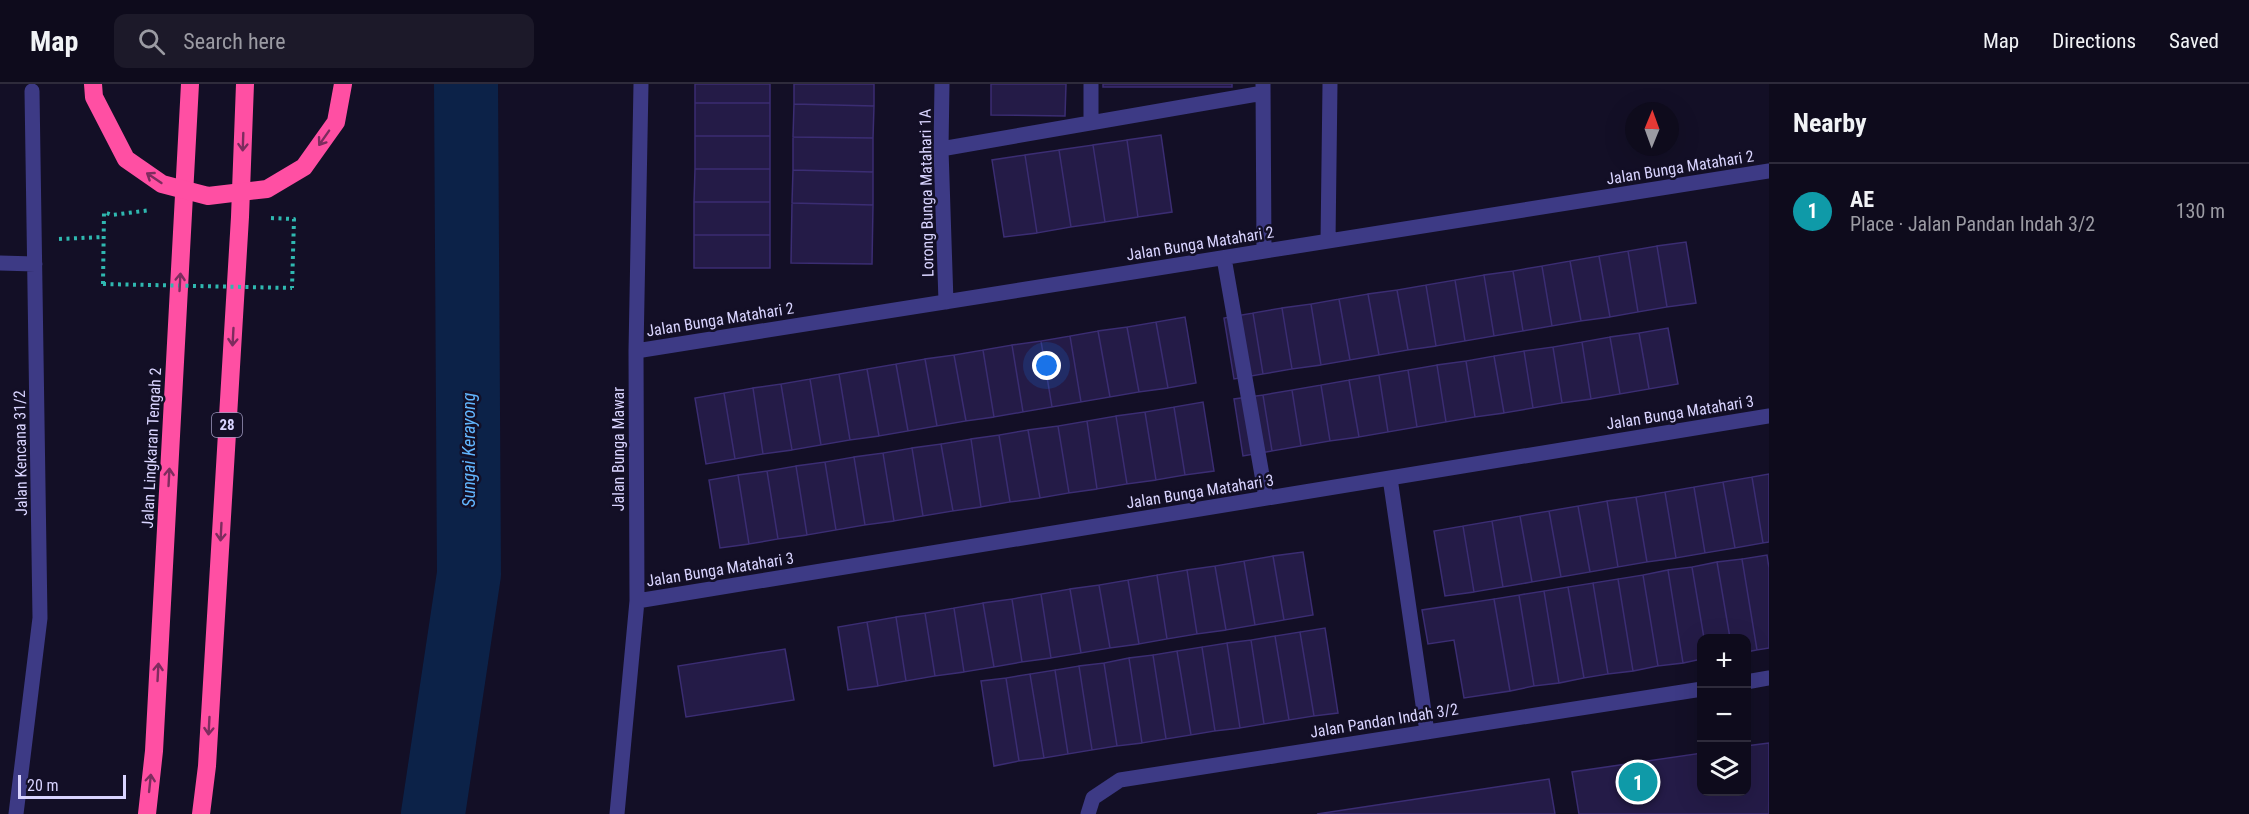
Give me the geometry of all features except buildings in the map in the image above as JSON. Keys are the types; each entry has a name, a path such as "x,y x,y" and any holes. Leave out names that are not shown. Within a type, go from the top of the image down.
{"highway":[{"path":"93,84 94,97 126,159 162,184 208,196 267,189 304,167 336,122 343,84"},
{"name":"Jalan Lingkaran Tengah 2","path":"147,814 154,751 190,84"},
{"name":"28","path":"201,814 208,742 240,218 245,84"}],"street":[{"name":"Jalan Bunga Mawar","path":"616,814 637,601 636,351 641,84"},
{"name":"Lorong Bunga Matahari 1A","path":"942,84 941,149 946,302"},
{"path":"1091,84 1091,121"},
{"path":"1328,241 1330,84"},
{"path":"941,149 1263,88 1264,251"},
{"name":"Jalan Kencana 31/2","path":"16,814 40,618 32,91"},
{"name":"Jalan Bunga Matahari 2","path":"636,351 1769,171"},
{"path":"1224,258 1266,498"},
{"path":"0,263 35,264"},
{"name":"Jalan Bunga Matahari 3","path":"637,601 1769,416"},
{"path":"1390,478 1427,732"},
{"path":"1751,681 1769,678"},
{"name":"Jalan Pandan Indah 3/2","path":"1088,814 1093,798 1120,780 1697,690"}],"path":[{"path":"184,207 112,215 104,212 103,284 292,288 294,219"},
{"path":"35,240 103,237"}],"waterway":[{"name":"Sungai Kerayong","path":"433,814 469,574 466,84"}],"place":[{"name":"AE","path":"1638,782"}]}
